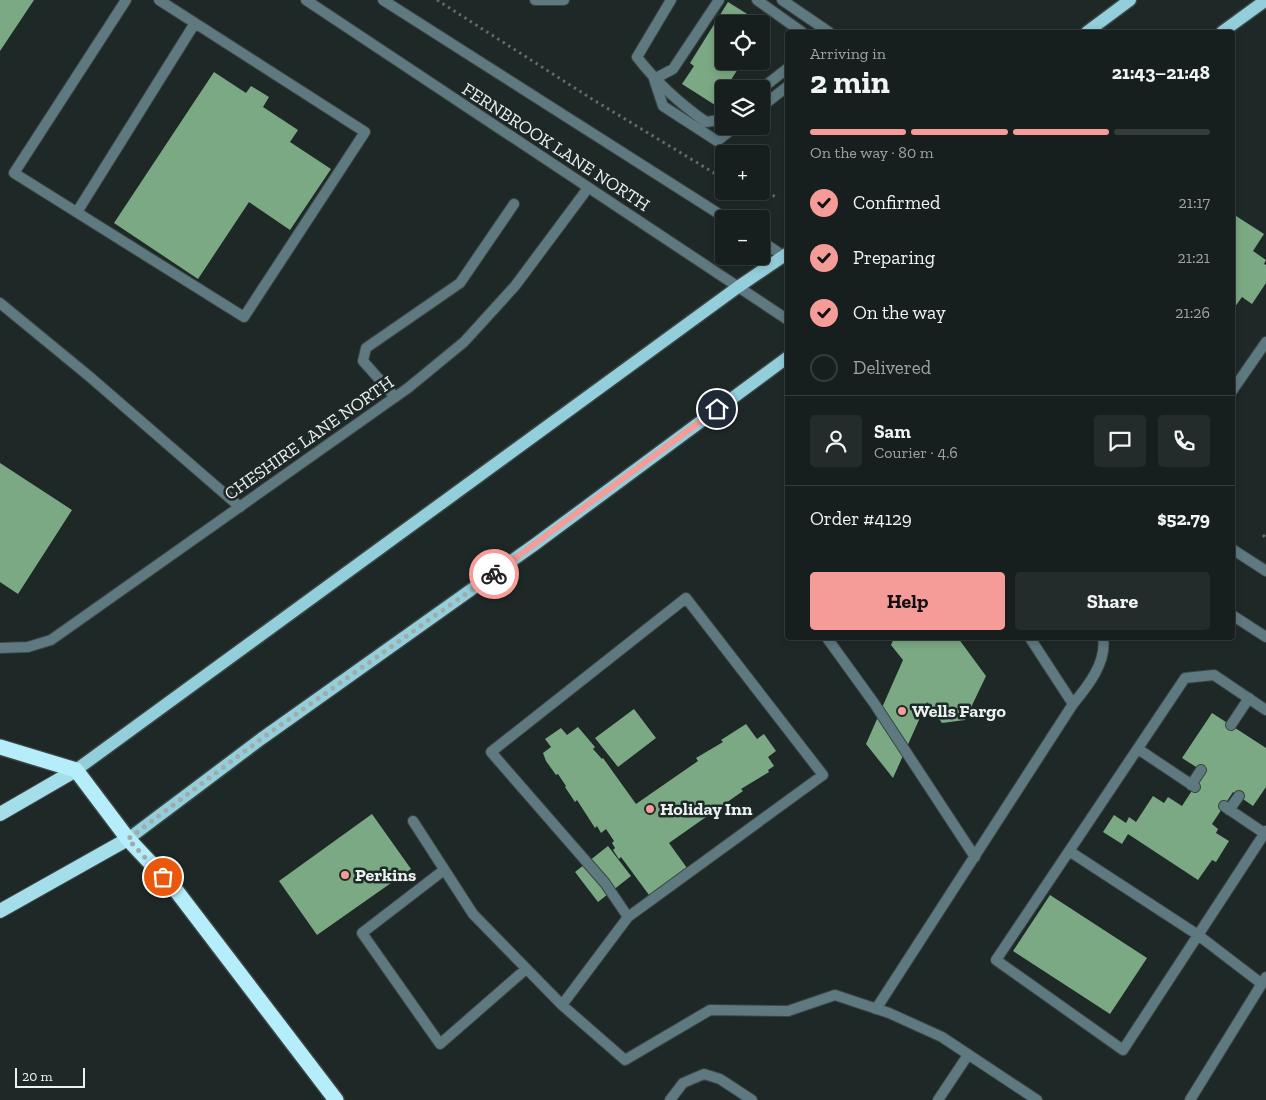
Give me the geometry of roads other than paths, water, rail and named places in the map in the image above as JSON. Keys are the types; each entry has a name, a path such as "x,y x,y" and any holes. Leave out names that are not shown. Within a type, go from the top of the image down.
{"highway":[{"path":"0,747 76,770 128,839 175,890 336,1100"},
{"path":"0,814 76,770"},
{"path":"0,911 128,839"}],"main road":[{"path":"1090,30 1130,0"},
{"path":"1225,30 1266,0"},
{"path":"76,770 738,287 785,257"},
{"path":"128,839 261,739 534,545 785,359"}],"street":[{"path":"126,0 14,173 244,317 365,132 159,0"},
{"name":"FERNBROOK LANE NORTH","path":"306,0 785,318"},
{"name":"FERNBROOK LANE NORTH","path":"383,0 715,211"},
{"path":"535,0 564,0"},
{"path":"671,0 637,57 654,79 679,103 706,122 715,121"},
{"path":"654,79 673,69 719,0"},
{"path":"757,0 799,30"},
{"path":"782,0 826,30"},
{"path":"77,212 195,23"},
{"path":"770,82 785,70"},
{"path":"654,79 663,106 716,141 724,135"},
{"path":"770,100 785,88"},
{"name":"CHESHIRE LANE NORTH","path":"0,648 28,648 51,640 395,397 464,342 515,286 588,188"},
{"path":"395,397 363,361 366,348 460,283 514,204"},
{"path":"770,246 785,255"},
{"path":"0,304 90,377 240,507"},
{"path":"1235,387 1266,342"},
{"path":"1235,551 1266,571"},
{"path":"562,1006 628,917 823,775 686,598 491,752 605,883 628,917"},
{"path":"1235,617 1266,637"},
{"path":"828,640 874,703 975,857"},
{"path":"1031,640 1073,704"},
{"path":"876,1009 1073,704 1087,688 1098,666 1104,647 1103,640"},
{"path":"1238,796 1226,808 1265,832 1123,1050 996,960 1185,678 1214,675 1266,710"},
{"path":"1231,725 1249,698"},
{"path":"1138,749 1193,786 1201,770"},
{"path":"413,821 473,914 562,1006 625,1060 710,1010 788,1011 834,995 876,1009 942,1037 1037,1100"},
{"path":"1069,851 1198,935 1265,982 1190,1100"},
{"path":"444,870 362,933 440,1044 526,969"},
{"path":"938,1100 968,1055"},
{"path":"670,1100 683,1083 704,1074 720,1080 752,1100"}],"place":[{"name":"Wells Fargo","path":"902,711"},
{"name":"Holiday Inn","path":"650,809"},
{"name":"Perkins","path":"345,875"}]}
